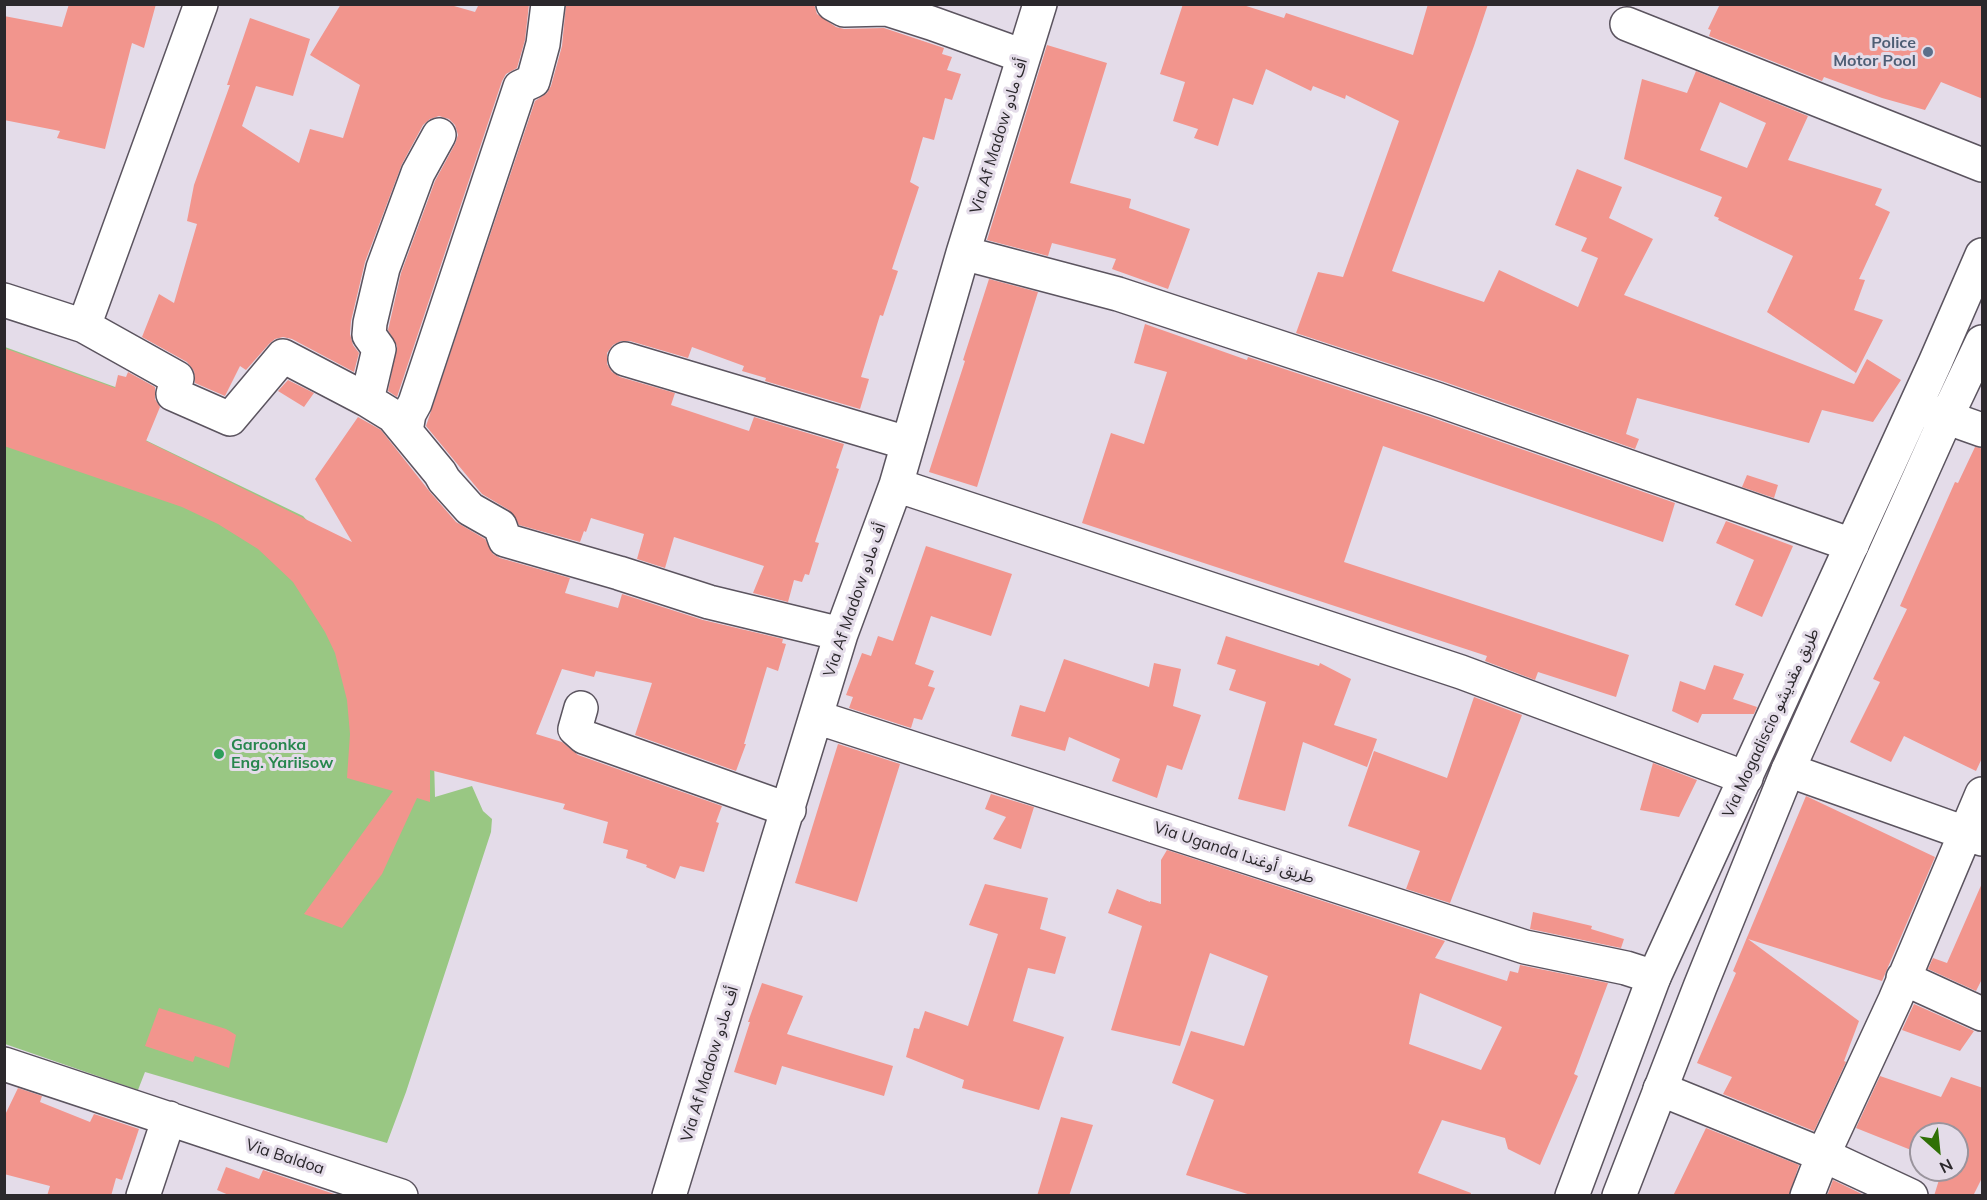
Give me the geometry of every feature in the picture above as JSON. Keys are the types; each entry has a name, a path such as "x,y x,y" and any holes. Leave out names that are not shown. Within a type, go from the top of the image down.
{"main road":[{"path":"84,326 201,4"},
{"path":"406,431 409,414 415,403 520,87 533,81 543,44 548,4"},
{"name":"Via Af Madow أف مادو","path":"669,1196 841,634 896,485 963,253 1040,4"},
{"path":"841,6 887,9 1023,56"},
{"path":"1627,24 1983,165"},
{"path":"367,400 379,349 369,335 374,302 383,268 418,173 439,135"},
{"path":"963,253 1118,294 1425,395 1852,545"},
{"name":"Via Mogadiscio طريق مقديشو","path":"1572,1196 1654,977 1983,255"},
{"path":"4,300 84,326 177,378 173,394 230,419 283,356 393,416 470,509 500,526 505,540 709,602 841,634"},
{"name":"Via Mogadiscio طريق مقديشو","path":"1618,1196 1788,770 1946,418 1983,342"},
{"path":"625,359 907,443"},
{"path":"1916,406 1983,430"},
{"path":"896,485 1461,672 1746,778"},
{"path":"581,708 575,729 584,737 789,810"},
{"name":"Via Uganda طريق أوغندا","path":"816,717 1525,947 1626,968 1654,977"},
{"path":"1788,770 1974,836"},
{"path":"1807,1196 1823,1155 1903,978 1974,836 1983,795"},
{"path":"1903,978 1983,1014"},
{"name":"Via Baldoa","path":"4,1064 401,1196"},
{"path":"1660,1089 1823,1155 1911,1196"},
{"path":"143,1196 169,1118"}],"green space":[{"name":"Garoonka Eng. Yariisow","path":"5,347 151,400 137,436 303,516 314,528 433,721 435,797 472,786 483,811 492,819 491,832 406,1092 387,1143 145,1072 138,1090 5,1044"}],"building":[{"path":"69,4 156,4 144,48 132,43 105,149 57,138 60,131 4,120 4,16 62,27"},
{"path":"341,4 447,4 475,12 479,4 529,4 525,40 517,68 506,74 502,81 397,397 388,391 397,346 388,330 401,273 435,181 458,135 455,125 449,119 439,116 423,125 402,164 365,262 351,321 350,334 353,345 359,353 354,372 292,339 283,337 269,344 246,370 240,366 225,396 195,383 194,371 187,362 142,337 159,294 174,303 197,224 187,221 194,185 230,85 227,85 250,18 310,39 293,96 256,86 242,126 299,163 310,129 343,138 360,85 310,55"},
{"path":"566,4 814,4 817,14 836,27 844,29 884,28 944,48 942,54 952,57 947,70 961,74 952,100 945,98 934,140 923,137 910,182 919,187 892,269 898,271 883,316 880,315 861,377 869,379 860,409 765,381 766,378 742,371 744,366 692,347 688,358 630,341 621,341 613,345 607,353 607,364 612,372 620,377 675,393 671,405 749,431 754,417 844,444 836,468 839,469 815,542 819,543 809,575 805,574 802,582 794,580 788,602 753,593 764,566 674,537 665,568 637,559 644,534 591,518 580,542 519,525 509,510 482,494 426,426 535,101 547,93 551,86 562,46"},
{"path":"1183,4 1240,4 1284,18 1286,13 1413,55 1428,4 1488,4 1392,271 1484,302 1499,270 1578,307 1598,258 1581,251 1587,238 1555,225 1577,169 1622,187 1609,218 1653,239 1624,295 1854,384 1867,359 1901,380 1873,422 1822,410 1809,443 1637,398 1626,434 1639,439 1635,449 1442,381 1296,333 1318,272 1343,277 1399,121 1346,95 1345,99 1313,86 1311,91 1266,69 1253,105 1233,98 1218,146 1194,138 1198,129 1173,121 1185,82 1160,74"},
{"path":"1720,4 1983,4 1983,99 1941,82 1925,110 1882,98 1824,77 1822,81 1709,36 1711,30 1708,29"},
{"path":"1047,45 1107,63 1070,183 1131,199 1129,208 1190,229 1168,289 1112,269 1116,259 1052,243 1048,256 987,240"},
{"path":"1696,71 1808,116 1788,160 1882,189 1875,205 1890,212 1859,279 1865,280 1854,310 1883,320 1856,373 1767,312 1793,256 1718,220 1719,218 1714,216 1722,197 1624,159 1642,79 1687,93","holes":["1720,102 1766,123 1747,168 1700,150"]},
{"path":"989,279 1038,292 977,487 929,472"},
{"path":"1145,324 1247,360 1248,357 1430,417 1675,503 1663,542 1383,446 1344,562 1629,655 1616,697 1538,672 1535,680 1485,661 1487,656 1082,523 1111,433 1144,444 1167,372 1134,363"},
{"path":"4,348 115,388 118,375 126,377 128,372 155,387 155,399 160,407 146,441 352,542 315,479 358,417 381,430 456,522 485,539 493,554 570,578 565,593 618,608 622,594 703,620 783,639 782,643 786,644 778,671 767,667 744,744 746,744 736,771 635,735 652,683 596,671 594,677 562,669 536,734 562,742 578,755 722,806 704,872 680,866 675,879 646,867 647,865 626,858 628,850 603,843 608,822 563,809 565,804 430,770 430,802 417,798 382,874 342,928 304,914 393,791 347,778 350,734 347,700 335,653 325,632 293,582 258,549 218,524 182,507 4,446"},
{"path":"288,380 314,393 304,407 278,391"},
{"path":"1975,447 1983,448 1983,756 1976,771 1904,736 1891,762 1850,742 1880,682 1873,679 1907,609 1900,606 1955,482 1958,483"},
{"path":"1747,475 1778,485 1774,498 1742,487"},
{"path":"1726,521 1793,546 1762,617 1735,605 1754,560 1716,543"},
{"path":"926,546 1012,574 991,636 931,616 915,664 934,671 928,686 935,688 922,720 914,718 911,728 849,708 853,697 846,695 862,653 871,656 878,636 893,641"},
{"path":"1226,636 1319,666 1320,663 1351,679 1334,725 1377,739 1367,767 1303,742 1285,811 1238,799 1266,702 1229,690 1236,670 1217,664"},
{"path":"1064,659 1149,687 1154,663 1181,669 1173,706 1201,715 1182,770 1167,765 1157,798 1112,781 1120,759 1069,737 1065,751 1011,736 1020,705 1045,712"},
{"path":"1714,665 1744,674 1733,699 1757,707 1754,714 1702,714 1698,723 1672,711 1680,681 1705,690"},
{"path":"1474,697 1522,715 1450,903 1406,889 1420,851 1348,826 1374,751 1447,778"},
{"path":"838,744 900,764 857,902 795,883"},
{"path":"1653,763 1697,780 1679,817 1640,810"},
{"path":"991,794 1034,807 1021,849 993,839 1006,817 985,809"},
{"path":"1806,796 1935,857 1882,981 1748,939 1859,1021 1844,1061 1846,1062 1814,1131 1723,1094 1732,1077 1697,1063 1736,973 1733,971"},
{"path":"1167,850 1445,941 1435,958 1507,981 1510,971 1518,973 1520,965 1608,983 1574,1074 1578,1076 1540,1165 1508,1149 1505,1138 1442,1120 1418,1173 1471,1193 1470,1196 1254,1196 1186,1175 1214,1100 1172,1083 1191,1031 1244,1046 1268,976 1210,953 1180,1046 1111,1030 1142,926 1108,913 1117,889 1161,904 1161,860","holes":["1420,993 1502,1027 1481,1070 1409,1044"]},
{"path":"1983,881 1983,977 1976,991 1928,969 1933,958 1947,963"},
{"path":"985,884 1048,898 1040,929 1066,937 1055,974 1028,968 1013,1021 1064,1037 1039,1110 962,1088 964,1080 906,1057 914,1028 919,1029 925,1011 968,1026 998,934 969,925"},
{"path":"1533,912 1592,926 1591,929 1624,939 1621,948 1530,929"},
{"path":"762,983 803,996 787,1034 893,1066 884,1096 782,1066 776,1085 734,1072"},
{"path":"1914,1004 1974,1031 1960,1051 1902,1030"},
{"path":"159,1008 226,1029 236,1035 229,1068 195,1056 193,1062 145,1046"},
{"path":"1880,1076 1941,1097 1951,1077 1983,1088 1983,1176 1973,1196 1934,1196 1938,1182 1969,1182 1969,1122 1909,1122 1909,1149 1856,1128"},
{"path":"18,1088 42,1096 40,1102 90,1122 94,1114 139,1129 122,1180 116,1178 111,1196 47,1196 50,1186 4,1174 4,1117"},
{"path":"1061,1117 1093,1125 1069,1196 1037,1196"},
{"path":"1706,1128 1799,1165 1789,1196 1673,1196"},
{"path":"226,1167 259,1179 263,1170 340,1196 231,1196 217,1190"},
{"path":"1833,1180 1866,1196 1827,1196"}],"place":[{"name":"Police Motor Pool","path":"1928,52"},
{"name":"Garoonka Eng. Yariisow","path":"219,754"}]}
